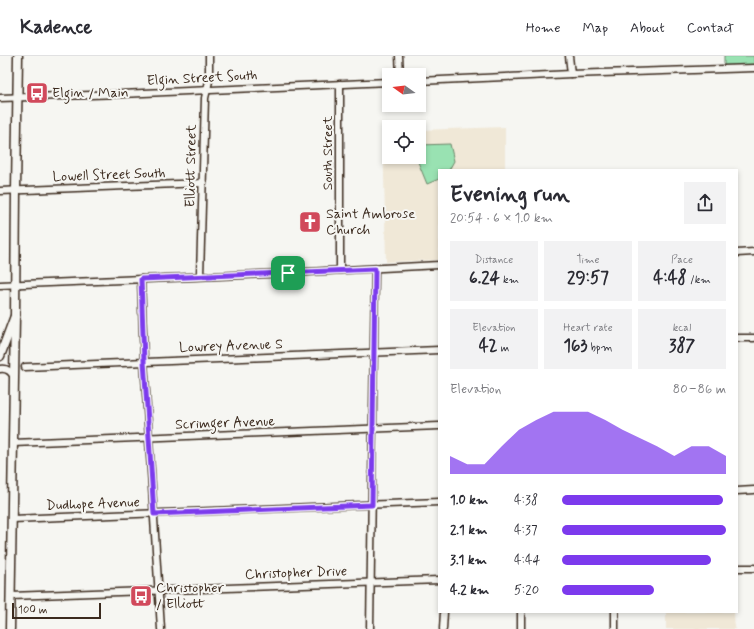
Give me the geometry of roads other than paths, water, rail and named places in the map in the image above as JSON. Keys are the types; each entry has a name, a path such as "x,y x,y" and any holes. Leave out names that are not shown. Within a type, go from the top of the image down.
{"main road":[{"path":"10,629 18,56"},
{"path":"0,356 15,316"}],"street":[{"name":"Elliott Street","path":"200,276 205,98 208,81 209,56"},
{"path":"399,56 400,68"},
{"path":"569,56 571,74"},
{"path":"426,81 754,68"},
{"name":"Elgin Street South","path":"0,98 382,82"},
{"name":"South Street","path":"340,84 340,270"},
{"name":"Lowell Street South","path":"0,191 203,183"},
{"path":"738,253 754,252"},
{"path":"0,285 438,265"},
{"path":"370,629 375,269"},
{"path":"141,279 144,361 161,629"},
{"path":"738,338 754,338"},
{"name":"Lowrey Avenue S","path":"24,367 438,350"},
{"path":"0,369 8,370 14,377"},
{"name":"Scrimger Avenue","path":"13,443 438,426"},
{"path":"738,491 754,490"},
{"name":"Dudhope Avenue","path":"12,519 438,502"},
{"path":"738,568 754,568"},
{"name":"Christopher Drive","path":"11,596 438,580"},
{"path":"443,629 444,613"},
{"path":"521,613 521,629"},
{"path":"615,613 615,629"}],"place":[{"name":"Elgin / Main","path":"37,93"},
{"name":"Saint Ambrose Church","path":"310,222"},
{"name":"Christopher / Elliott","path":"141,596"}]}
